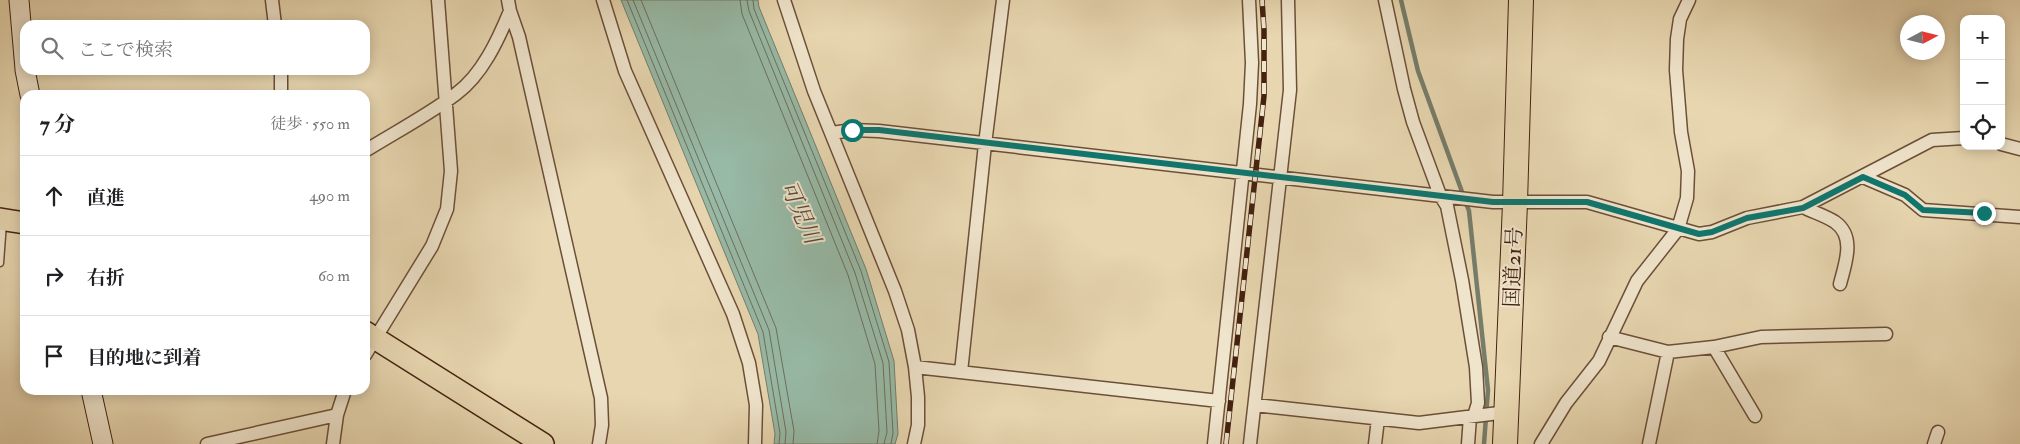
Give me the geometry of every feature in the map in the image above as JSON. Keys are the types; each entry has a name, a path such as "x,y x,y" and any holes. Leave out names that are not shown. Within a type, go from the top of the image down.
{"highway":[{"name":"国道21号","path":"1506,444 1521,0"}],"main road":[{"path":"18,0 20,20"},
{"path":"26,75 29,90"},
{"path":"2,219 20,222"},
{"path":"370,343 537,443"},
{"path":"93,395 103,444"}],"street":[{"path":"272,0 274,20"},
{"path":"370,340 432,246 447,209 451,171 438,0"},
{"path":"603,0 625,71 733,314 749,363 756,405 755,444"},
{"path":"784,0 814,92 895,292 908,330 918,397 918,425 914,444"},
{"path":"961,372 985,144 1003,0"},
{"path":"1214,444 1244,173 1252,63 1249,0"},
{"path":"1250,444 1290,90 1288,0"},
{"path":"1385,0 1413,122 1440,195 1447,206 1475,357 1478,403 1472,416 1468,444"},
{"path":"1541,444 1566,403 1599,361 1637,281 1678,229 1687,198 1688,171 1681,132 1676,70 1677,39 1680,19 1689,0"},
{"path":"370,148 457,94 478,71 500,33 509,6"},
{"path":"509,6 519,37 602,398 602,426 599,444"},
{"path":"281,75 281,90"},
{"path":"832,133 852,130 879,130 1280,178 1515,203 1587,202 1699,234 1712,232 1747,218 1803,208 1932,140 1960,138"},
{"path":"2005,145 2020,149"},
{"path":"1863,177 1905,195 1923,210 2020,217"},
{"path":"1803,208 1835,222 1844,233 1849,249 1840,284"},
{"path":"1609,337 1668,352 1714,347 1761,337 1886,334"},
{"path":"1714,347 1755,416"},
{"path":"1649,444 1668,352"},
{"path":"915,367 1219,401"},
{"path":"333,444 336,415 342,395"},
{"path":"1255,405 1419,423 1507,412"},
{"path":"207,444 336,415"},
{"path":"1375,444 1378,419"}],"lane":[{"path":"0,263 2,219"}],"water":[{"name":"可児川","path":"621,0 758,0 759,7 866,269 894,361 898,434 895,444 774,444 775,434 758,334"}],"waterway":[{"path":"1401,0 1418,71 1469,211 1488,390 1484,444"}],"railway":[{"path":"1226,444 1264,96 1262,0"}],"route":[{"path":"852,130 879,130 985,144 1493,202 1587,202 1699,234 1712,232 1747,218 1803,208 1863,177 1905,195 1923,210 1984,213"}]}
